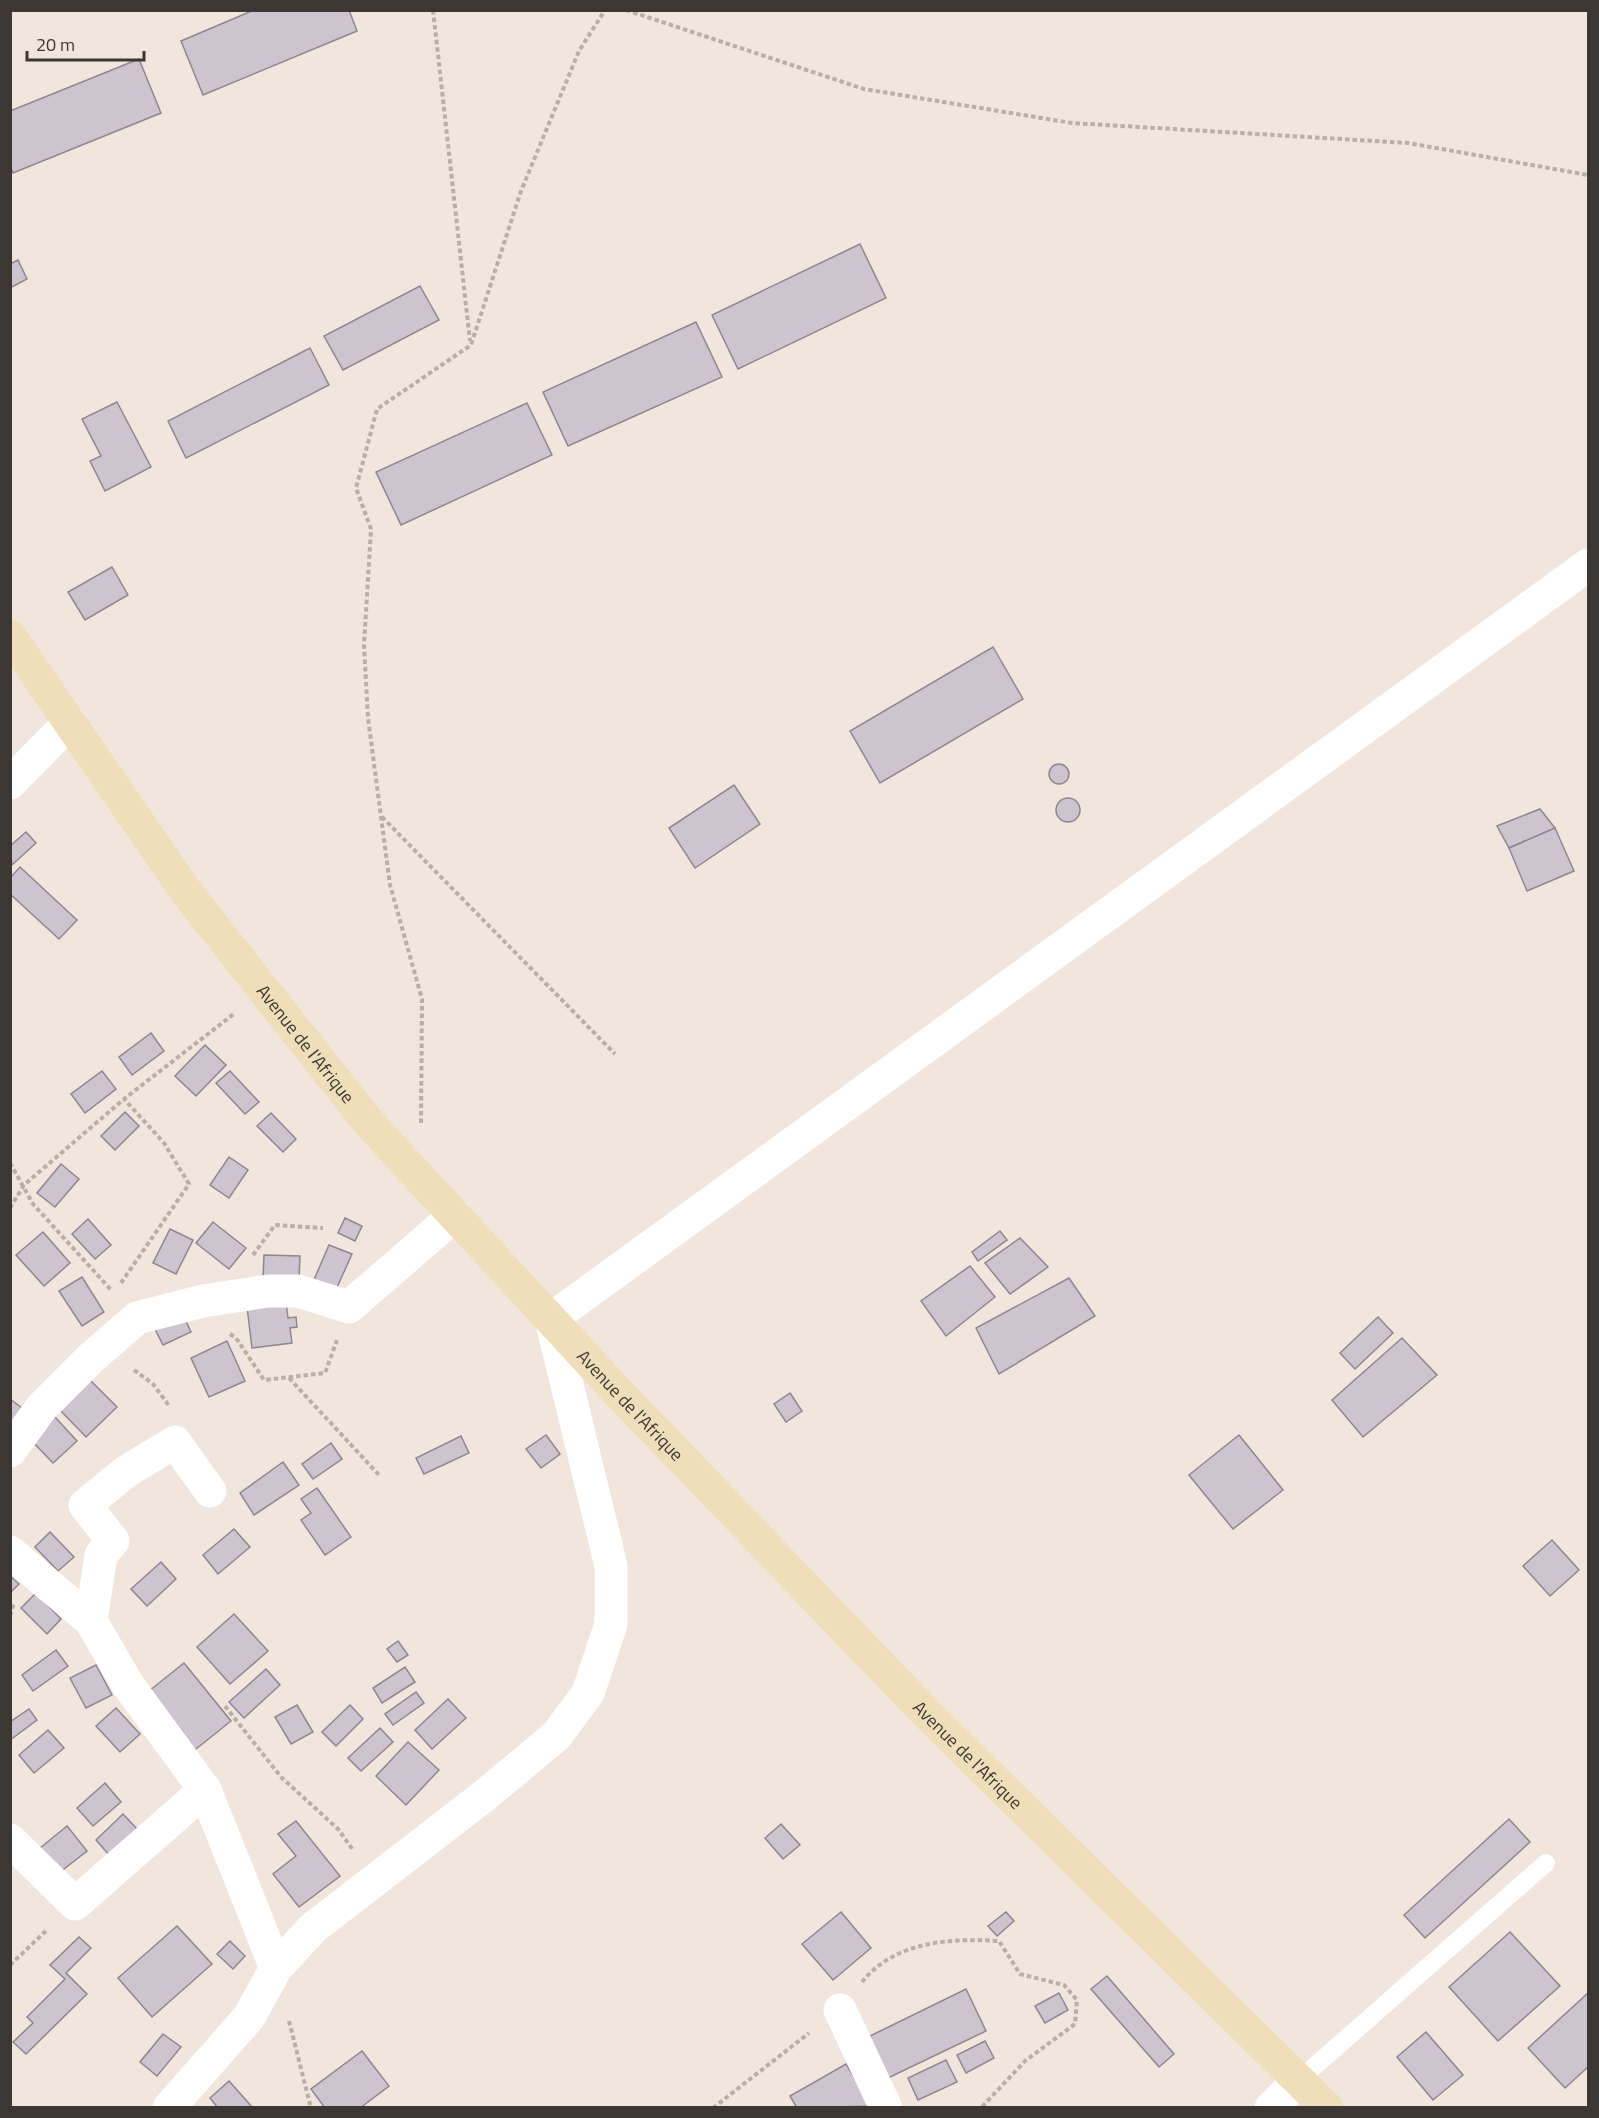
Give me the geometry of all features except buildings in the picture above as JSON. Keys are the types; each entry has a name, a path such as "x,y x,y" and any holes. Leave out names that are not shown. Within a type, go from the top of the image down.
{"main road":[{"name":"Avenue de l'Afrique","path":"10,636 187,893 369,1123 551,1319 928,1715 1326,2108"}],"street":[{"path":"169,2108 249,2017 276,1968 313,1928 484,1796 556,1736 588,1693 611,1624 611,1566 551,1319 1588,565"},
{"path":"10,783 69,722"},
{"path":"10,1451 41,1408 103,1347 137,1318 188,1304 268,1291 298,1291 349,1307 455,1215"},
{"path":"91,1621 101,1555 113,1540 85,1505 127,1471 175,1442 210,1491"},
{"path":"10,1552 91,1621 128,1685 204,1790 276,1968"},
{"path":"10,1840 75,1904 204,1790"},
{"path":"840,2010 886,2108"},
{"path":"1271,2108 1299,2080"}],"lane":[{"path":"1299,2080 1546,1863"}],"path":[{"path":"433,10 471,345"},
{"path":"420,1178 422,999 390,885 368,718 364,645 371,529 356,488 377,409 471,345 521,191 579,51 605,10"},
{"path":"626,10 864,89 1072,123 1408,143 1588,175"},
{"path":"381,817 615,1054"},
{"path":"10,1208 24,1185 124,1099 265,991"},
{"path":"10,1162 33,1204 114,1294 189,1184 164,1143 124,1099"},
{"path":"223,1297 274,1225 323,1228"},
{"path":"188,1304 236,1338 264,1380 326,1373 349,1307"},
{"path":"103,1347 153,1384 173,1410 175,1442"},
{"path":"289,1377 379,1475"},
{"path":"225,1706 281,1777 338,1829 375,1880"},
{"path":"10,1965 75,1904"},
{"path":"712,2108 840,2010 873,1968 912,1947 959,1939 999,1941 1020,1974 1064,1985 1077,2000 1075,2024 1025,2061 981,2108"},
{"path":"276,1968 311,2108"}]}
